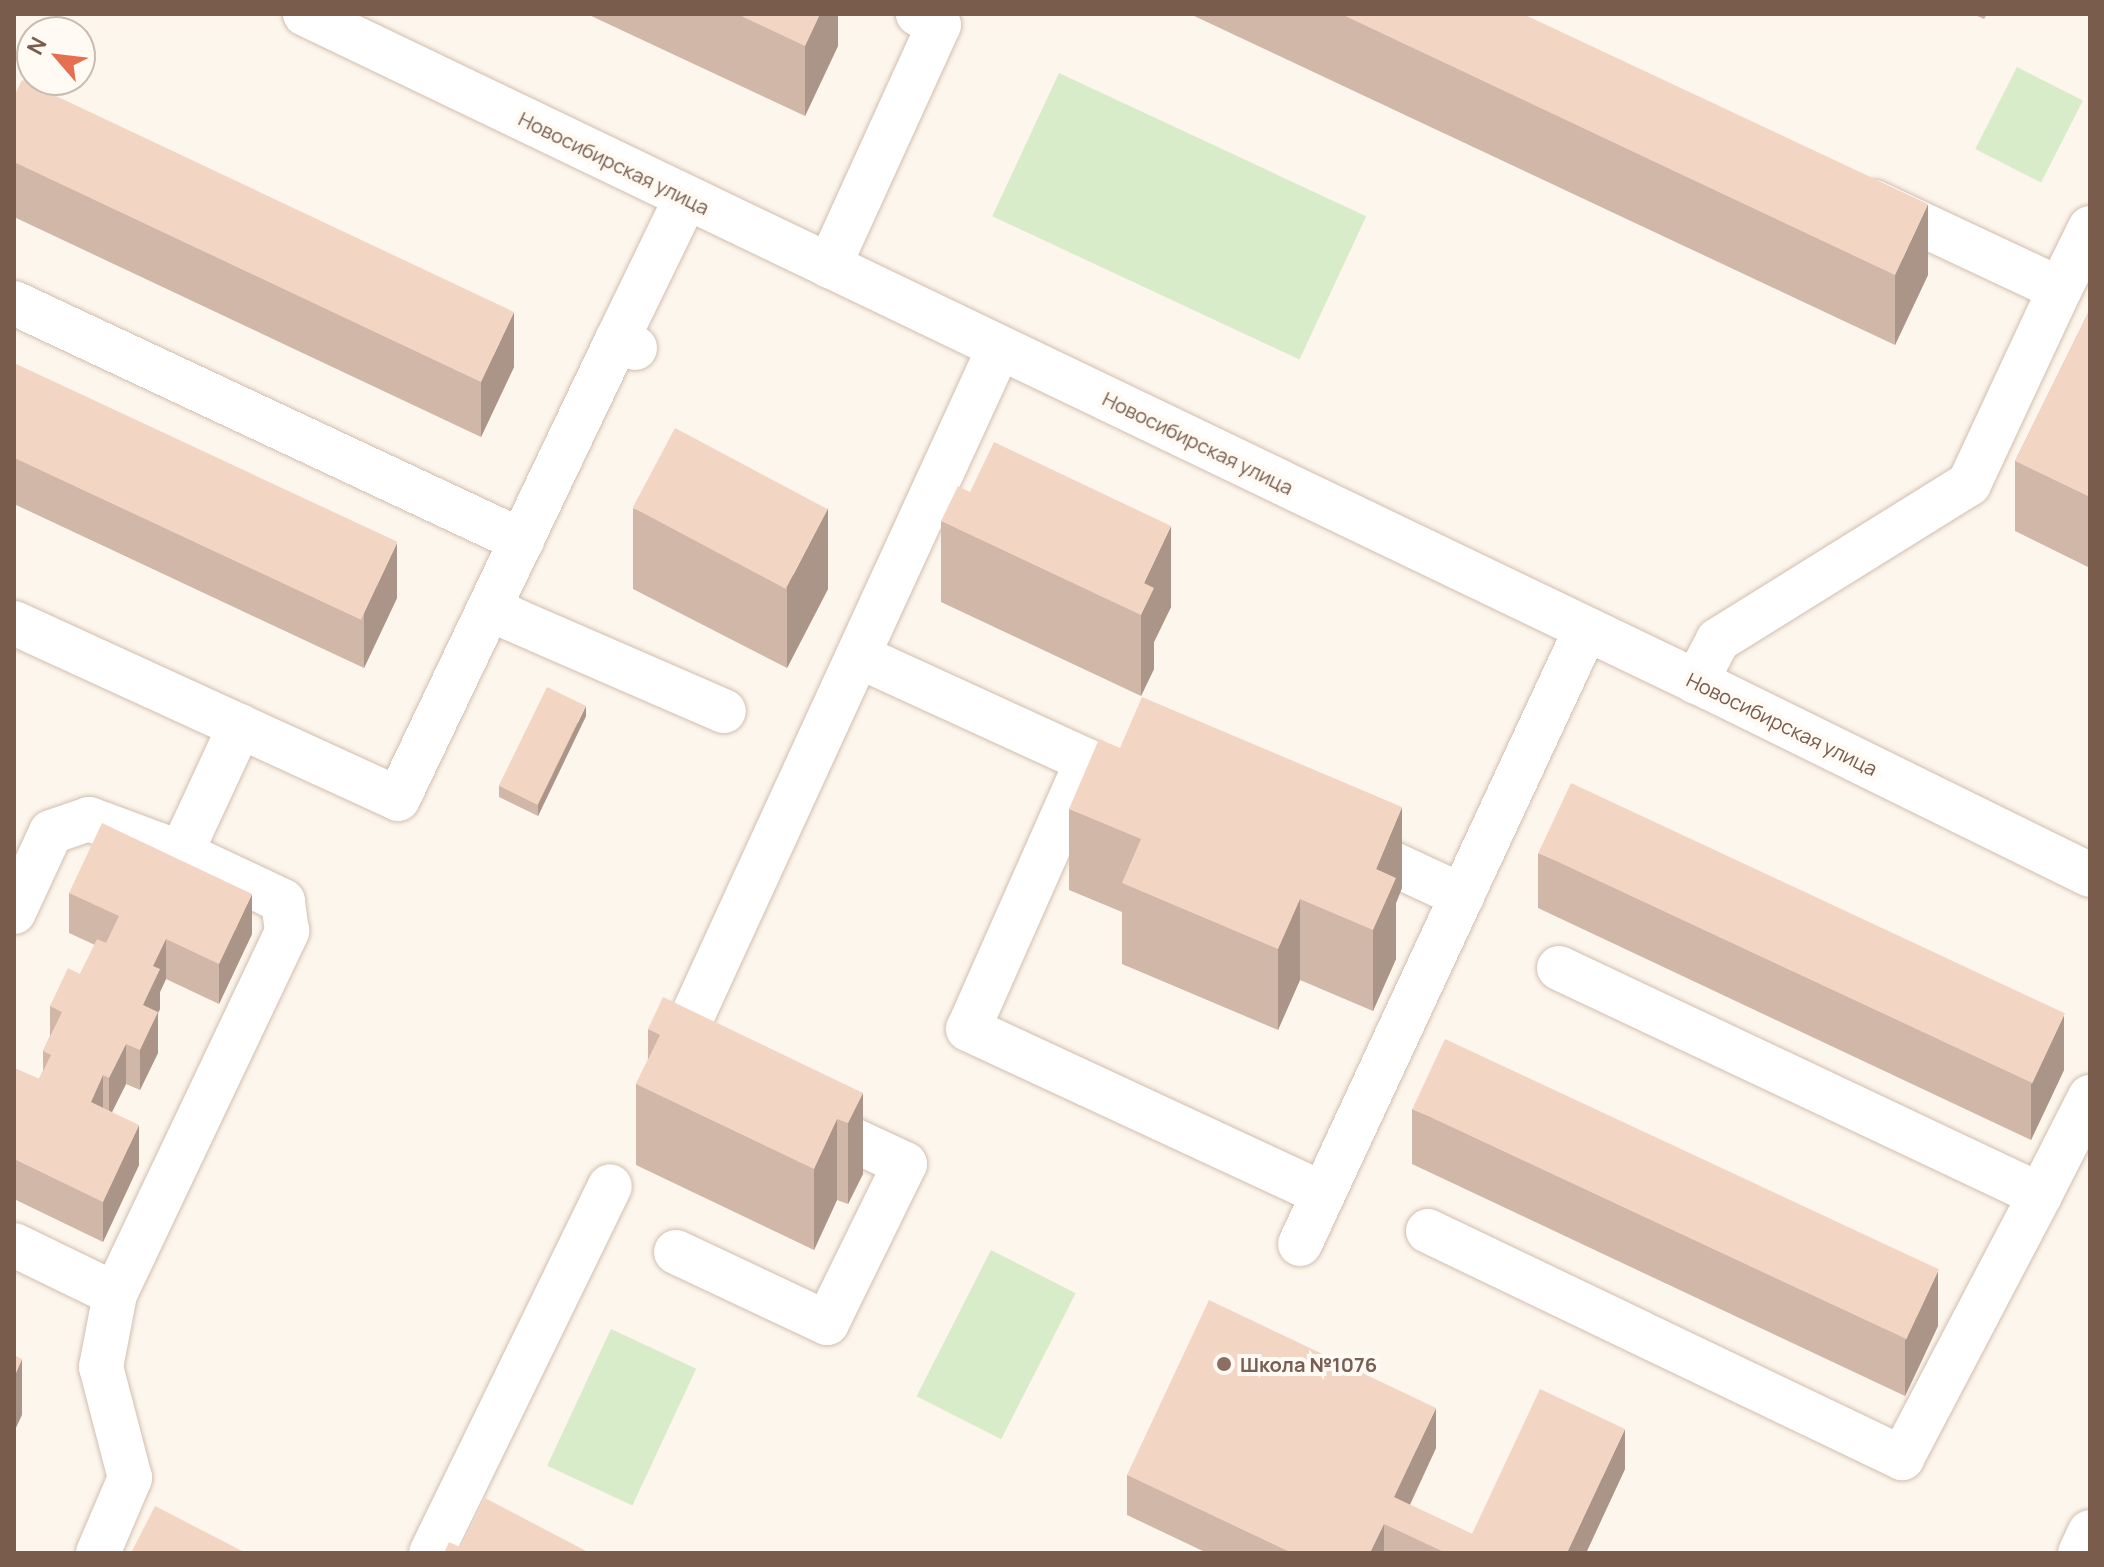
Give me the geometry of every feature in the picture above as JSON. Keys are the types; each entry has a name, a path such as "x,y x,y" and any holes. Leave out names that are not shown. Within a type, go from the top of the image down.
{"street":[{"name":"Новосибирская улица","path":"305,14 1696,682 2090,875"},
{"path":"829,266 939,25 918,14"},
{"path":"1831,182 2060,289"},
{"path":"14,623 398,799 522,541 626,344 686,198"},
{"path":"1696,682 1718,640 1969,484 2090,228"},
{"path":"14,303 522,541"},
{"path":"718,1076 674,1056 999,348"},
{"path":"489,609 724,711"},
{"path":"1300,1244 1462,896 1505,762 1586,629"},
{"path":"858,656 1087,761 968,1029 1323,1194"},
{"path":"181,853 240,726"},
{"path":"14,912 51,832 89,819 181,853 283,901 287,931 115,1294 101,1367 130,1478 98,1553"},
{"path":"1309,825 1462,896"},
{"path":"1559,968 2040,1195"},
{"path":"1428,1231 1902,1458 2090,1097"},
{"path":"676,1252 827,1323 905,1164 775,1103"},
{"path":"431,1553 610,1186"},
{"path":"14,1245 115,1294"},
{"path":"2080,1553 2090,1532"}],"green space":[{"path":"2017,67 2083,101 2041,183 1975,149"},
{"path":"1059,73 1366,216 1299,359 992,216"},
{"path":"991,1250 1076,1293 1001,1439 917,1396"},
{"path":"611,1329 696,1369 632,1506 547,1466"}],"building":[{"path":"737,14 820,14 805,46"},
{"path":"1341,14 1523,14 1928,204 1895,275"},
{"path":"16,92 16,96 56,96 514,312 481,382 14,162"},
{"path":"2090,309 2090,497 2015,461"},
{"path":"14,363 397,542 361,620 14,458"},
{"path":"675,428 828,509 785,589 633,507"},
{"path":"994,442 1171,526 1144,583 1154,588 1141,615 941,521 958,486 970,492"},
{"path":"547,687 586,706 537,805 499,786"},
{"path":"1142,697 1402,807 1376,869 1396,878 1373,930 1300,899 1278,949 1122,883 1141,839 1069,809 1099,739 1120,748"},
{"path":"1571,783 2065,1013 2032,1083 1538,853"},
{"path":"102,823 252,894 219,964 166,939 153,966 160,969 143,1005 158,1012 140,1050 126,1044 109,1078 103,1075 91,1102 139,1125 103,1202 14,1159 14,1068 39,1079 51,1055 43,1051 62,1012 50,1006 68,968 80,974 97,939 106,943 119,916 69,893"},
{"path":"663,997 863,1093 848,1123 837,1119 814,1169 636,1084 660,1035 648,1029"},
{"path":"1445,1039 1939,1269 1906,1339 1412,1109"},
{"path":"1209,1300 1436,1408 1394,1497 1472,1534 1540,1389 1625,1429 1567,1553 1446,1553 1384,1524 1370,1553 1292,1553 1127,1475"},
{"path":"14,1355 22,1359 14,1377"},
{"path":"485,1498 590,1553 444,1553 449,1542 460,1547"},
{"path":"155,1506 246,1553 131,1553"}],"place":[{"name":"Школа №1076","path":"1224,1364"}]}
